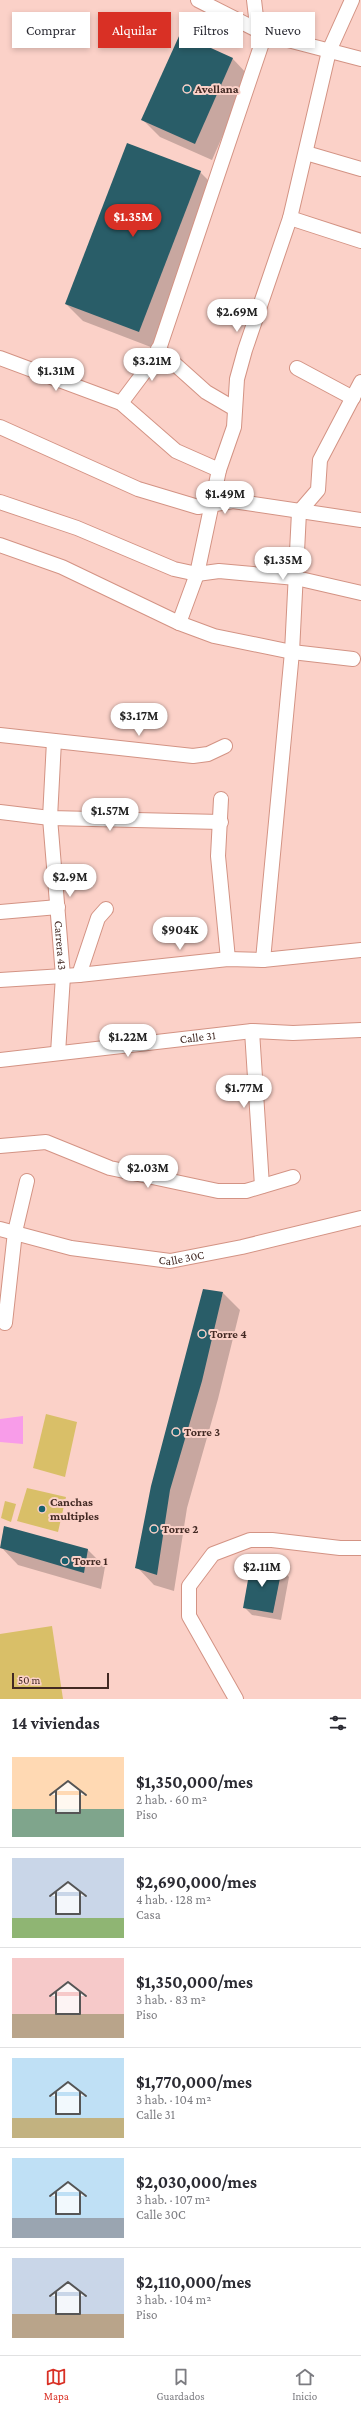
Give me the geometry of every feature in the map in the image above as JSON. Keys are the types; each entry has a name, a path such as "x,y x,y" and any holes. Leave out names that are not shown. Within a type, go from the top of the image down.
{"street":[{"path":"198,0 251,27"},
{"path":"254,0 255,12"},
{"path":"179,623 197,574 214,503 219,470 234,427 237,379 245,350 290,218 329,51 352,0"},
{"path":"315,47 361,59"},
{"path":"121,403 157,355 260,48"},
{"path":"306,153 361,169"},
{"path":"290,218 361,241"},
{"path":"158,349 206,392 235,409"},
{"path":"0,358 121,403 176,451 219,470"},
{"path":"297,368 353,398"},
{"path":"264,960 292,652 299,512 318,490 320,460 361,382"},
{"path":"0,427 138,489 198,507 214,503 233,501 361,520"},
{"path":"0,502 77,528 174,569 197,574 219,571 296,578 361,593"},
{"path":"0,545 62,567 179,623 214,636 292,652 353,659"},
{"path":"0,734 194,756 208,754 226,746"},
{"name":"Carrera 43","path":"54,741 50,818 63,976 58,1053"},
{"path":"221,799 222,822 218,856 228,959"},
{"path":"0,812 50,818 222,822"},
{"path":"0,912 58,907"},
{"path":"79,975 98,918 106,909"},
{"path":"0,980 79,975 228,959 264,960 361,950"},
{"name":"Calle 31","path":"0,1060 252,1031 292,1033 361,1030"},
{"path":"252,1031 262,1186"},
{"path":"0,1146 46,1142 110,1168 218,1191 246,1191 293,1177"},
{"path":"5,1323 15,1232 27,1181"},
{"name":"Calle 30C","path":"0,1230 15,1232 71,1248 170,1261 361,1218"},
{"path":"236,1699 189,1616 189,1586 213,1554 250,1540 272,1540 340,1548 361,1548"}],"shaded area":[{"path":"46,1414 77,1422 65,1477 33,1468"},
{"path":"23,1416 23,1444 0,1442 0,1419"},
{"name":"Canchas multiples","path":"27,1488 66,1497 58,1532 17,1521"},
{"path":"5,1501 16,1504 11,1522 1,1518"},
{"path":"52,1626 63,1699 0,1699 0,1634"}],"building":[{"name":"Avellana","path":"179,36 179,48 211,48 233,58 195,144 141,120"},
{"path":"127,143 201,171 139,332 65,304"},
{"path":"203,1289 223,1292 202,1381 170,1490 157,1575 135,1568 151,1486"},
{"name":"Torre 1","path":"4,1526 88,1549 84,1573 0,1548"},
{"path":"251,1563 282,1568 273,1613 243,1608"}],"place":[{"name":"Avellana","path":"187,89"},
{"name":"Torre 4","path":"202,1334"},
{"name":"Torre 3","path":"176,1432"},
{"name":"Canchas multiples","path":"42,1509"},
{"name":"Torre 2","path":"154,1529"},
{"name":"Torre 1","path":"65,1561"}]}
